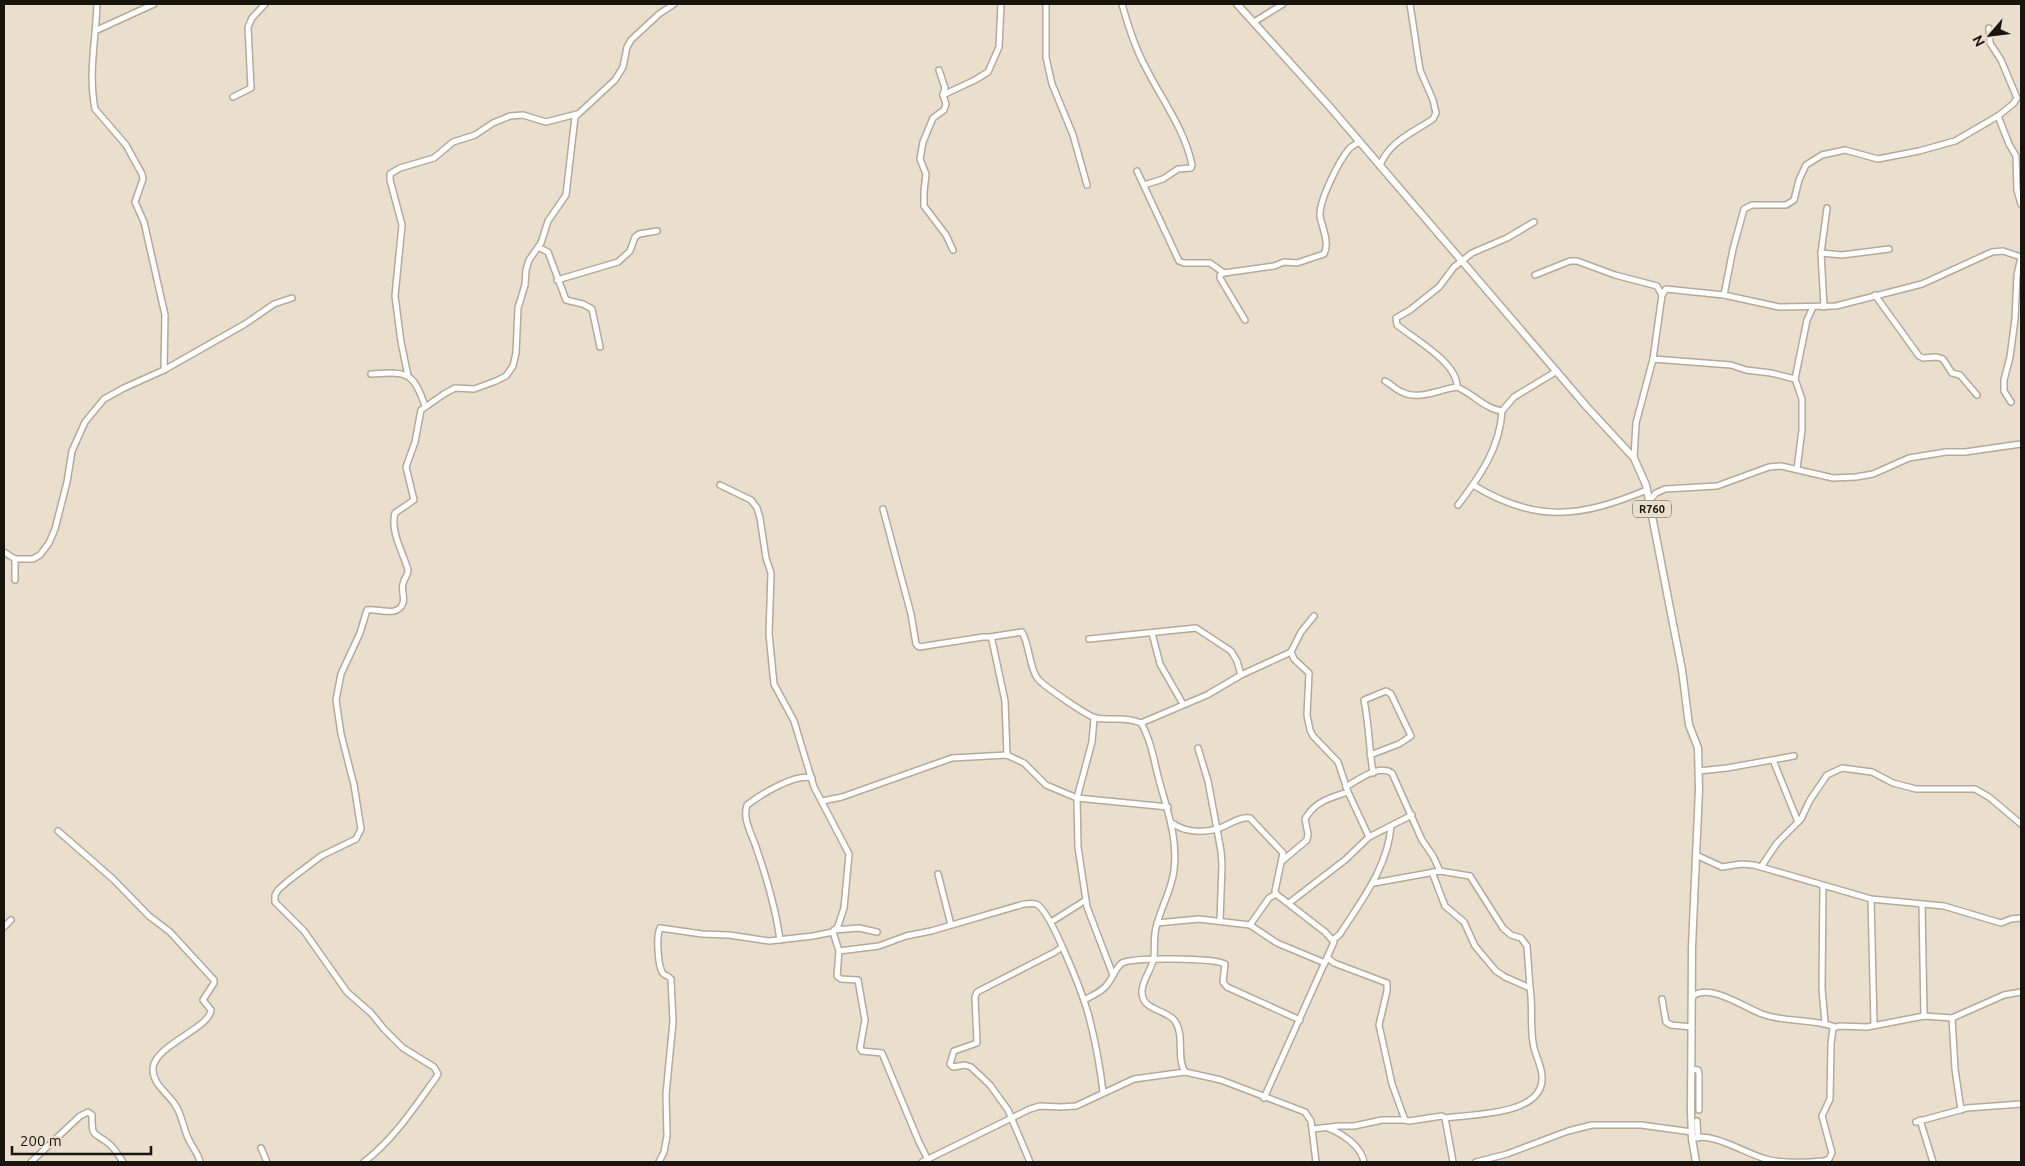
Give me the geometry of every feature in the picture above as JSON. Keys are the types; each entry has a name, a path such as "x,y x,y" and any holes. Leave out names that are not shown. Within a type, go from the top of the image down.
{"main road":[{"name":"R760","path":"1237,4 1380,166 1587,407 1634,458 1648,490 1682,670 1689,725 1698,748 1699,771 1692,947 1692,1069 1696,1162"}],"street":[{"path":"98,4 97,30 91,71 95,109 126,145 142,174 143,179 136,196 136,204 144,222 166,315 164,370"},
{"path":"97,30 154,4"},
{"path":"233,97 251,88 248,27 252,18 265,4"},
{"path":"408,376 395,296 398,275 398,246 402,225 390,174 400,168 434,158 452,142 476,135 493,123 510,116 523,115 546,122 577,114 615,80 623,67 627,47 631,40 674,4"},
{"path":"943,95 988,72 999,47 1001,4"},
{"path":"1046,4 1046,57 1049,71 1052,84 1073,135 1087,185"},
{"path":"1122,4 1133,41 1183,136 1192,165 1191,168 1178,169 1163,179 1144,185"},
{"path":"1254,22 1284,4"},
{"path":"1380,166 1383,157 1391,147 1433,119 1436,113 1433,100 1420,70 1410,4"},
{"path":"1724,295 1735,241 1744,209 1752,205 1786,205 1791,203 1794,200 1802,172 1810,161 1822,154 1846,150 1878,159 1920,151 1955,141 1998,116 2016,102 2017,98 2001,60 1990,43 1989,28"},
{"path":"939,70 945,88 943,95 946,104 944,110 933,118 923,142 920,159 926,174 924,206 946,235 953,250"},
{"path":"368,1161 414,1109 438,1074 428,1062 403,1048 371,1013 347,992 304,931 282,911 275,902 275,898 278,890 288,881 321,856 356,839 361,829 354,785 337,712 338,686 367,610 393,611 401,608 403,602 402,584 408,576 408,570 394,530 394,516 414,500 406,467 415,442 421,410 455,388 474,389 496,381 506,376 513,366 516,353 518,308 527,266 538,247 548,221 565,198 568,190 573,126 577,114"},
{"path":"1998,116 2016,156 2018,190 2021,204"},
{"path":"1245,320 1220,275 1274,266 1284,262 1297,263 1324,254 1326,247 1321,208 1339,166 1350,148 1359,142"},
{"path":"1137,171 1180,261 1184,263 1210,263 1224,273"},
{"path":"1824,307 1821,253 1827,208"},
{"path":"1457,387 1456,377 1452,370 1397,324 1395,320 1438,287 1454,267 1472,253 1507,238 1534,222"},
{"path":"557,280 618,262 630,251 635,237 657,231"},
{"path":"538,247 548,252 566,300 583,304 592,309 600,346"},
{"path":"1821,253 1842,255 1889,249"},
{"path":"1634,458 1636,423 1653,359 1662,295 1669,288 1724,295 1779,307 1844,305 1874,295 1922,284 1992,252 2003,251 2021,257 2017,275 2015,319 2010,356 2004,380 2004,391 2012,402"},
{"path":"1535,275 1570,261 1582,262 1615,275 1657,286 1662,295"},
{"path":"1874,295 1919,356 1943,359 1952,373 1960,375 1977,395"},
{"path":"4,552 15,559 28,560 36,558 49,543 55,529 67,482 72,451 91,413 109,396 164,370 245,324 274,304 292,298"},
{"path":"1797,469 1802,430 1800,413 1802,400 1795,378 1807,320 1813,307"},
{"path":"1653,359 1731,365 1746,370 1795,378"},
{"path":"371,374 400,372 408,376 416,384 425,406"},
{"path":"1458,506 1482,473 1498,439 1502,411 1514,397 1557,372"},
{"path":"1386,381 1401,392 1409,394 1431,393 1457,387 1479,401 1502,411"},
{"path":"1650,500 1656,493 1665,489 1717,486 1769,467 1781,466 1833,478 1866,476 1909,458 2021,444"},
{"path":"720,485 751,500 757,508 766,558 771,573 769,634 774,684 794,722 812,778 822,801 849,854 844,908 838,926 833,931"},
{"path":"1473,485 1509,504 1543,513 1585,509 1610,504 1648,490"},
{"path":"883,509 916,644 919,647 1022,632 1037,678 1094,718 1128,719 1141,723 1207,695 1241,675 1291,652 1314,616"},
{"path":"15,559 15,580"},
{"path":"1090,640 1191,628 1201,630 1231,651 1237,661 1241,675"},
{"path":"1152,633 1160,664 1183,704"},
{"path":"990,637 1005,701 1007,755"},
{"path":"1291,652 1294,658 1309,673 1307,715 1310,730 1313,736 1338,762 1347,789 1369,837"},
{"path":"1370,755 1399,744 1411,736 1391,694 1386,691 1364,700 1369,727 1370,755 1373,773"},
{"path":"1094,718 1091,749 1077,798 1078,847 1086,900 1114,975"},
{"path":"1141,723 1147,736 1168,807 1175,848 1171,886 1157,923 1154,958 1142,988 1142,996 1147,1005 1170,1016 1176,1022 1185,1072"},
{"path":"1198,748 1208,780 1222,865 1220,920"},
{"path":"822,801 842,797 952,758 1007,755 1024,762 1046,785 1077,798 1168,807"},
{"path":"1699,771 1794,756"},
{"path":"1773,760 1798,822"},
{"path":"1761,867 1782,838 1798,822 1827,775 1842,768 1872,772 1893,783 1916,789 1974,789 1989,797 2021,824"},
{"path":"1282,862 1307,840 1308,834 1305,819 1315,806 1322,800 1347,789 1373,773 1386,770 1392,773 1422,840 1440,871"},
{"path":"780,940 777,919 745,810 747,805 757,798 792,780 804,777 812,778"},
{"path":"1289,903 1345,860 1369,837 1412,815"},
{"path":"1172,823 1186,831 1216,829 1239,819 1250,818 1269,840 1282,850 1284,856 1275,891 1276,894"},
{"path":"1333,940 1340,934 1374,883 1391,838 1392,826"},
{"path":"58,831 114,880 149,916 170,932 214,980 203,1000 211,1010 210,1014 201,1024 160,1055 152,1070 158,1084 179,1111 190,1143 198,1154 200,1162"},
{"path":"1696,855 1722,867 1747,864 1761,867 1871,899 1944,906 2001,923 2021,918"},
{"path":"1313,1129 1354,1126 1382,1120 1405,1120 1442,1116 1445,1118 1513,1108 1529,1101 1538,1092 1542,1077 1540,1061 1533,1042 1528,948 1525,942 1502,928 1470,876 1440,871 1374,883"},
{"path":"1432,872 1445,906 1464,922 1474,946 1496,971 1530,988"},
{"path":"938,874 951,925"},
{"path":"1824,886 1822,988 1825,1023"},
{"path":"1264,1098 1334,946 1333,940 1276,894"},
{"path":"1250,926 1268,898 1276,894"},
{"path":"1871,899 1874,1024"},
{"path":"1051,922 1086,900"},
{"path":"839,951 879,946 906,936 1030,903 1036,904 1041,907 1051,922 1084,1000 1092,1028 1103,1092"},
{"path":"1922,904 1924,1016"},
{"path":"1157,923 1199,918 1250,926 1277,943 1384,981 1388,985 1379,1025 1392,1084 1405,1120"},
{"path":"4,927 11,920"},
{"path":"659,1162 664,1152 667,1136 667,1074 670,1065 673,1022 671,979 663,973 660,966 657,936 660,928 702,934 729,935 760,941 780,940 859,928 876,932"},
{"path":"833,931 839,951 837,976 840,979 855,978 859,982 865,1020 860,1048 862,1051 882,1053 925,1161 1011,1118 1040,1106 1070,1107 1081,1104 1134,1079 1185,1072 1221,1080 1264,1098 1301,1109 1309,1116 1313,1129 1316,1162"},
{"path":"1030,1162 1000,1098 985,1080 968,1066 952,1067 950,1060 954,1051 977,1043 975,997 977,992 1062,947"},
{"path":"1084,1000 1105,987 1114,975 1117,967 1128,960 1154,958 1223,962 1226,966 1223,982 1227,987 1300,1020"},
{"path":"1692,1001 1693,996 1696,994 1715,994 1772,1017 1825,1023 1835,1027 1868,1027 1874,1024 1924,1016 1952,1018 2004,995 2021,992"},
{"path":"1662,998 1666,1022 1671,1025 1692,1027"},
{"path":"1952,1018 1955,1069 1961,1110"},
{"path":"1476,1162 1507,1154 1568,1131 1592,1125 1641,1125 1694,1137 1707,1138 1733,1146 1765,1161 1824,1161 1832,1156 1832,1149 1822,1116 1830,1099 1831,1034 1835,1027"},
{"path":"1692,1069 1698,1070 1699,1074 1699,1110"},
{"path":"1933,1162 1918,1121 1985,1106 2021,1104"},
{"path":"31,1162 80,1116 88,1112 92,1115 93,1132 108,1143 123,1162"},
{"path":"1445,1118 1453,1162"},
{"path":"1694,1137 1697,1121"},
{"path":"1328,1127 1357,1147 1361,1152 1364,1162"},
{"path":"261,1148 267,1162"}]}
